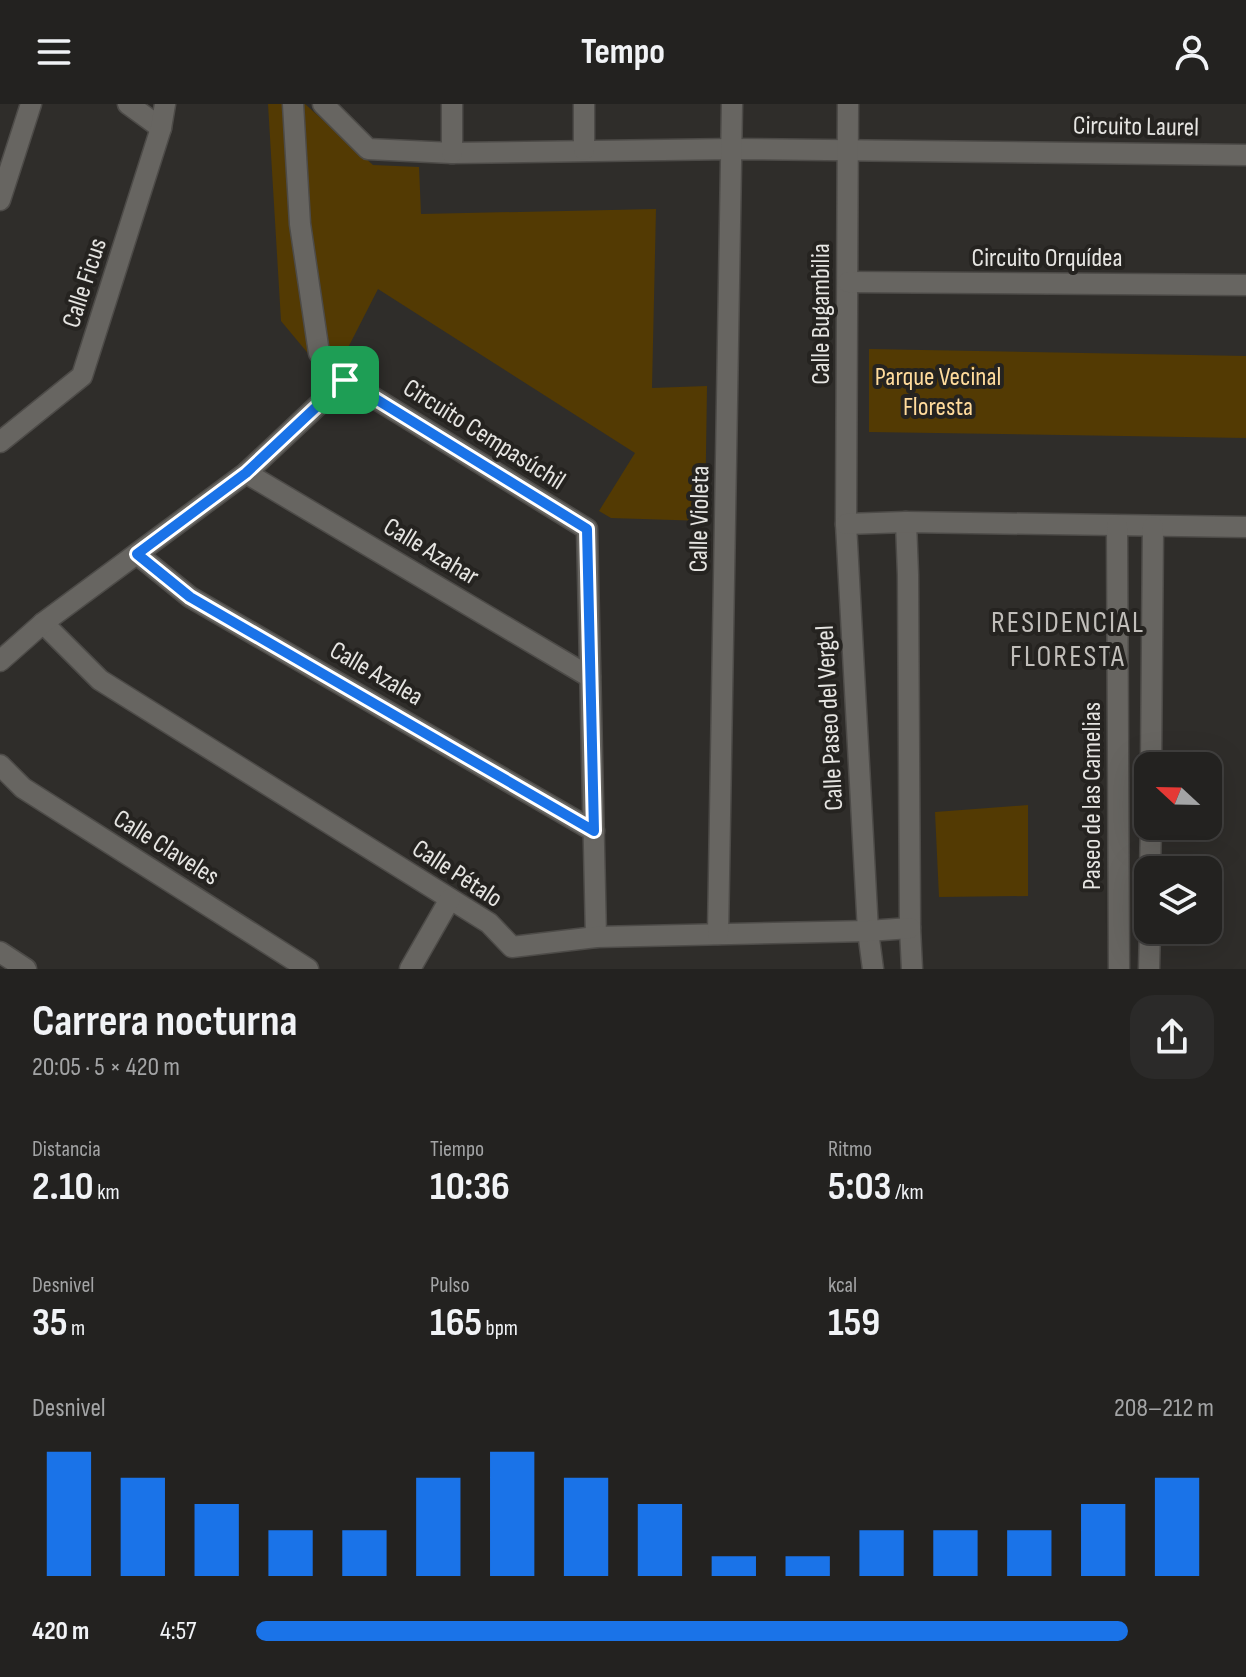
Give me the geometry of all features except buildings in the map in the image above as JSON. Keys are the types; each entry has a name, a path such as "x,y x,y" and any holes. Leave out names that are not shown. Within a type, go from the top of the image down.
{"street":[{"path":"0,200 31,104"},
{"path":"128,104 161,128"},
{"name":"Calle Ficus","path":"0,442 82,376 161,128 165,104"},
{"path":"0,661 43,623 246,473 345,380 319,353 300,224 293,104"},
{"name":"Circuito Laurel","path":"323,104 368,149 452,153 732,149 1246,155"},
{"path":"452,104 452,153"},
{"path":"584,104 584,150"},
{"name":"Calle Violeta","path":"718,934 732,104"},
{"name":"Calle Bugambilia","path":"846,524 848,104"},
{"name":"Circuito Orquídea","path":"848,282 1246,285"},
{"name":"Circuito Cempasúchil","path":"345,380 587,529 596,937"},
{"name":"Calle Azahar","path":"246,473 590,677"},
{"path":"906,522 912,969"},
{"path":"846,524 906,522 1246,527"},
{"name":"Calle Paseo del Vergel","path":"846,524 868,931 873,969"},
{"name":"Paseo de las Camelias","path":"1117,526 1119,969"},
{"path":"1151,752 1153,527"},
{"name":"Calle Azalea","path":"137,554 190,597 594,831"},
{"name":"Calle Pétalo","path":"43,623 100,680 489,923 512,947 596,937 910,928"},
{"name":"Calle Claveles","path":"0,765 23,788 308,969"},
{"path":"1118,822 1134,821"},
{"path":"410,969 450,899"},
{"path":"1149,969 1150,944"},
{"path":"0,952 26,969"}],"green space":[{"path":"268,104 305,104 373,165 419,167 421,214 656,209 652,388 707,386 705,521 611,518 599,511 635,453 378,289 331,381 281,321"},
{"name":"Parque Vecinal Floresta","path":"869,349 1246,356 1246,438 869,432"},
{"path":"1028,805 1028,896 939,897 935,812"}],"district":[{"name":"RESIDENCIAL FLORESTA","path":"1068,640"}],"route":[{"path":"345,380 587,529 594,831 190,597 137,554 246,473 345,380"}]}
